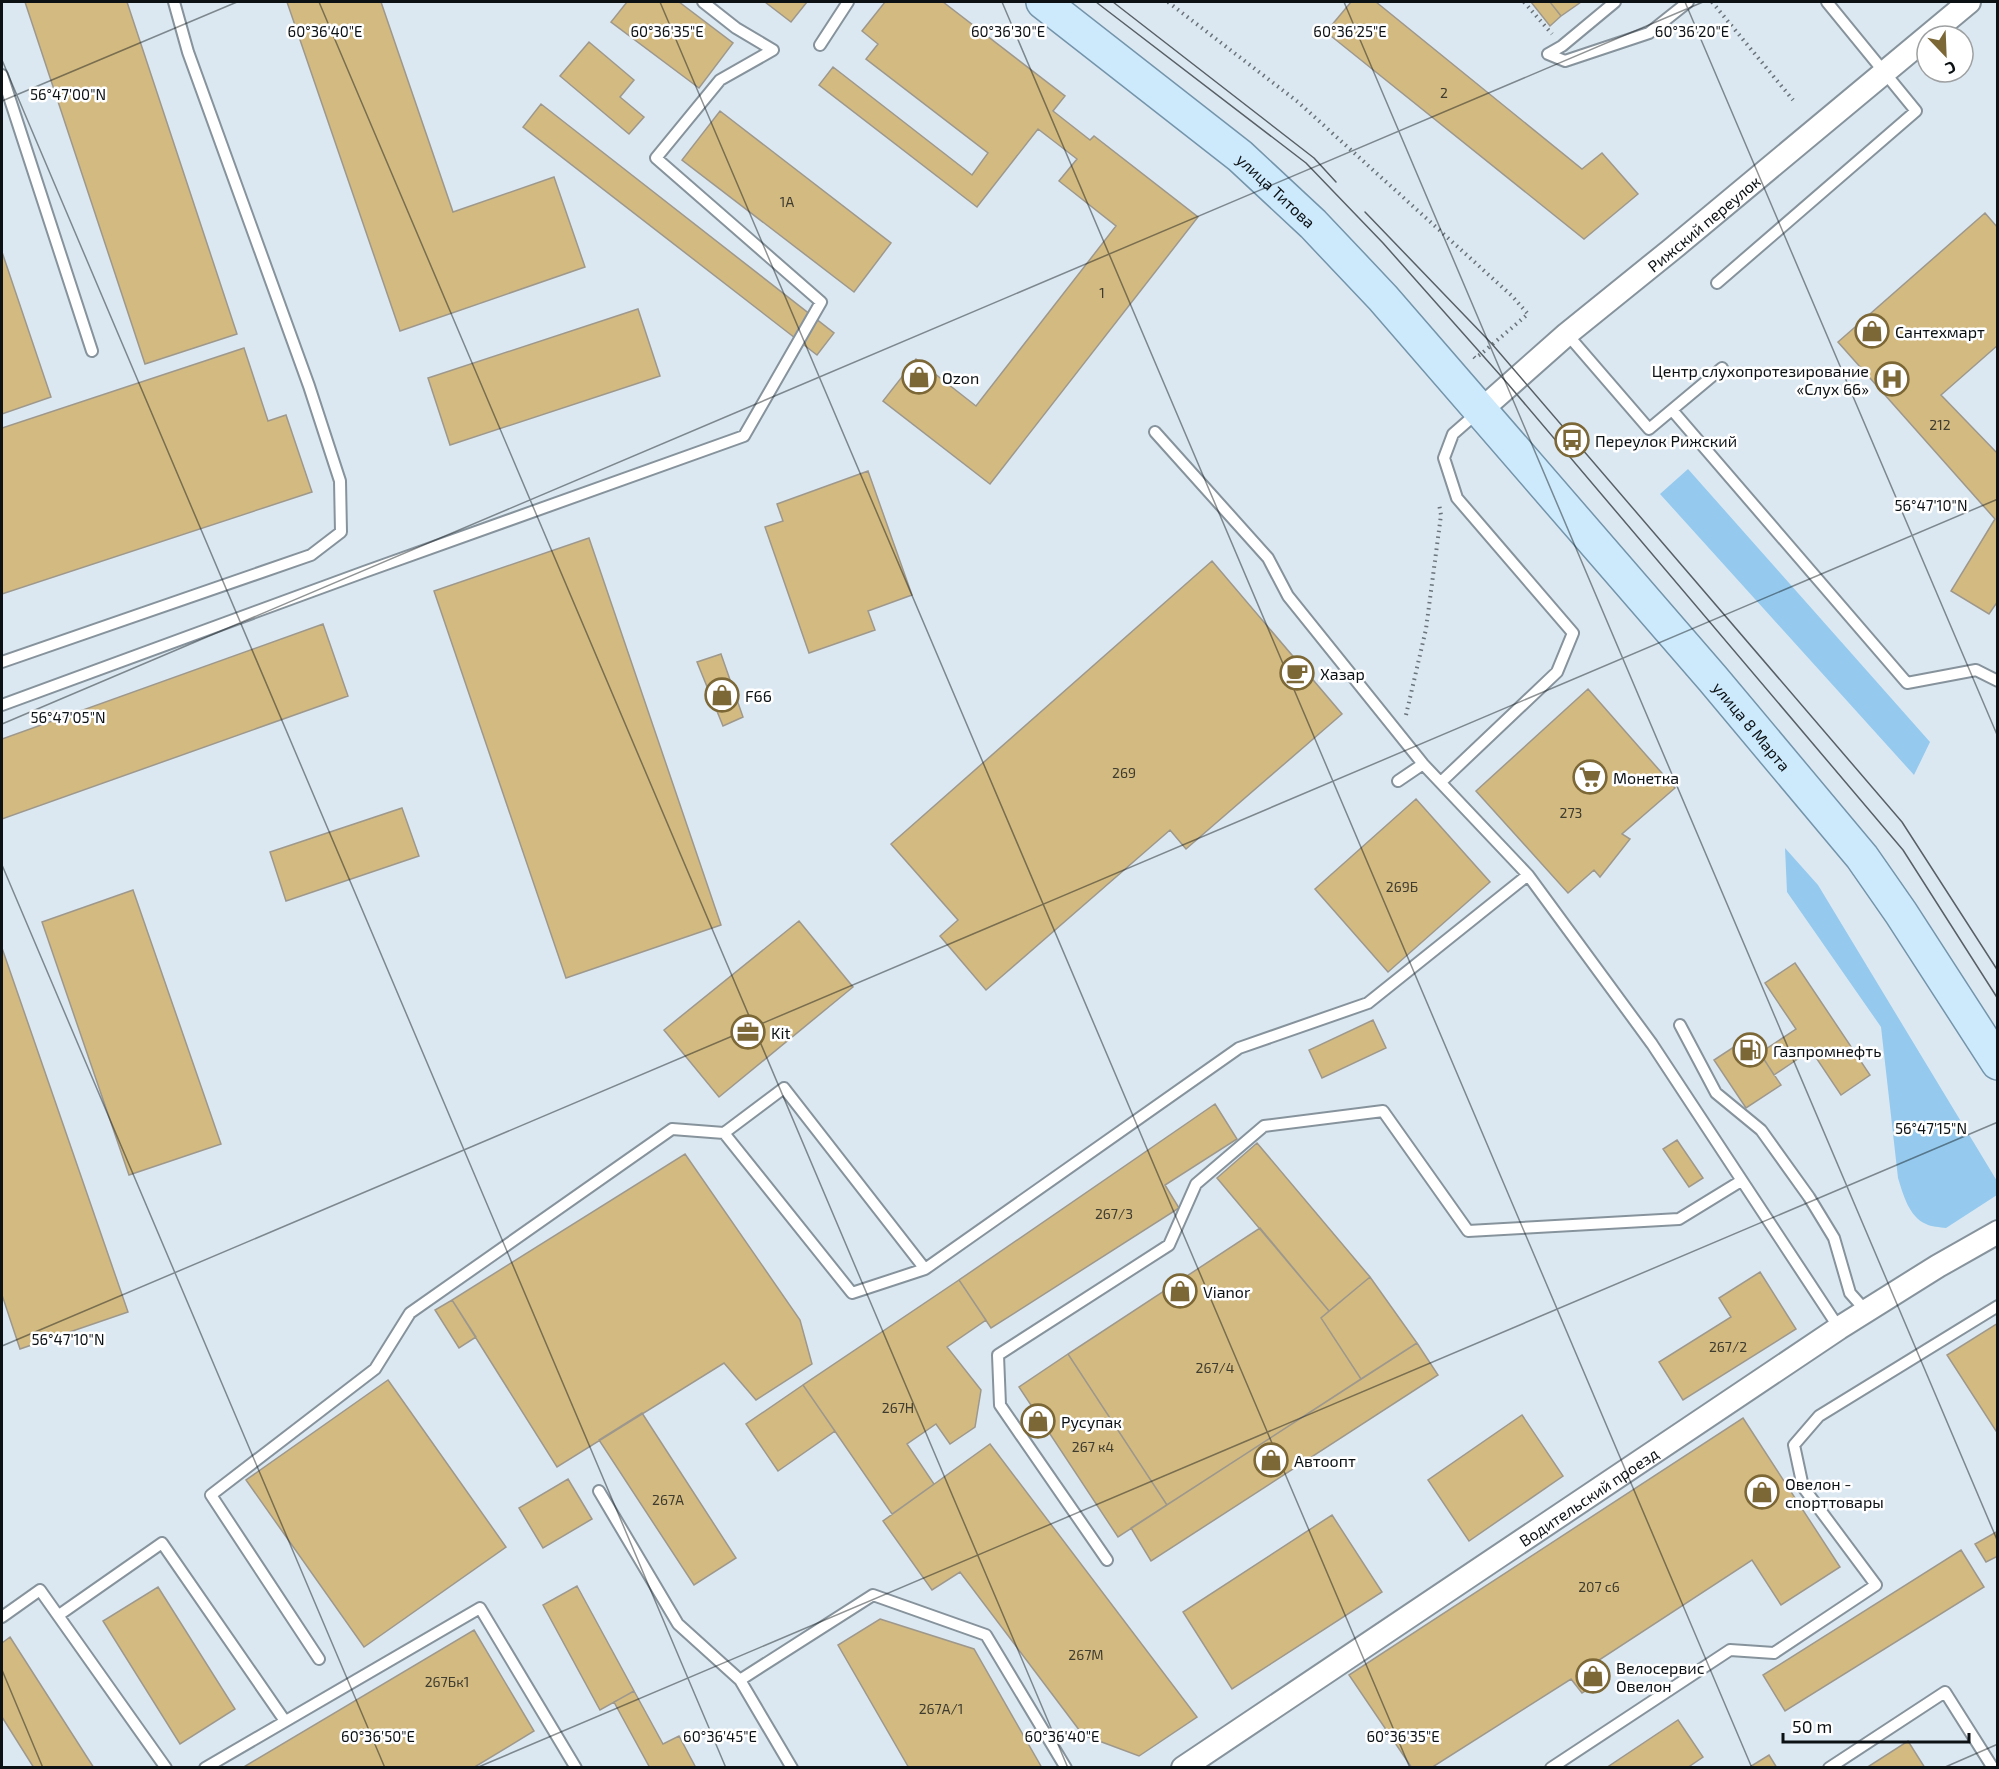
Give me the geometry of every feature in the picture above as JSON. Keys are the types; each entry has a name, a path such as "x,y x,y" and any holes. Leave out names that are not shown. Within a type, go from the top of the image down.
{"main road":[{"name":"улица Титова","path":"1043,2 1240,156 1313,224 1383,298 1480,411"},
{"name":"улица 8 Марта","path":"1480,411 1713,679 1862,857 1998,1063"}],"street":[{"name":"Рижский переулок","path":"1480,411 1566,334 1671,250 1969,2"},
{"name":"Водительский проезд","path":"1183,1767 1839,1328 1938,1266 1998,1232"}],"lane":[{"path":"2,662 311,555 341,532 340,481 309,386 188,52 174,2"},
{"path":"2,705 744,436 821,302 656,158 720,80 773,50 736,28 703,2"},
{"path":"820,45 848,2"},
{"path":"1616,2 1562,46 1548,54 1564,61 1649,33 1688,2"},
{"path":"1717,283 1916,111 1827,2"},
{"path":"2,75 92,351"},
{"path":"1566,334 1649,429 1722,368"},
{"path":"1672,410 1907,683 1976,670 1998,681"},
{"path":"1441,782 1557,672 1572,633 1456,498 1444,458 1453,434 1480,411"},
{"path":"1155,432 1268,558 1288,596 1423,764 1528,875 1652,1044 1839,1328"},
{"path":"1398,781 1423,764"},
{"path":"724,1133 852,1293 925,1269 1239,1048 1368,1003 1528,875"},
{"path":"1680,1025 1716,1093 1761,1130 1809,1197 1834,1238 1850,1293 1866,1311"},
{"path":"319,1659 211,1495 375,1369 410,1313 672,1129 724,1133 784,1088 925,1269"},
{"path":"1107,1560 1000,1405 998,1355 1169,1245 1196,1184 1264,1126 1383,1111 1468,1231 1679,1219 1741,1180"},
{"path":"1551,1767 1731,1650 1774,1653 1876,1585 1803,1487 1794,1445 1819,1416 1998,1306"},
{"path":"599,1491 678,1624 740,1680 792,1767"},
{"path":"58,1615 162,1543 285,1721"},
{"path":"2,1617 40,1590 166,1767"},
{"path":"740,1680 873,1595 986,1635 1066,1767"},
{"path":"205,1767 480,1608 576,1767"},
{"path":"1829,1767 1945,1692 1993,1767"}],"path":[{"path":"1168,2 1298,102 1512,296 1528,314 1475,358"},
{"path":"1524,2 1562,46"},
{"path":"1712,2 1793,100"},
{"path":"1400,736 1426,629 1441,515 1437,495"}],"shaded area":[{"path":"1688,469 1930,742 1914,775 1660,494"},
{"path":"1785,848 1818,885 1997,1181 1997,1195 1946,1228 1930,1226 1920,1221 1911,1211 1905,1198 1898,1178 1881,1027 1787,892"}],"building":[{"path":"25,2 127,2 237,334 145,364"},
{"path":"287,2 381,2 453,212 554,177 585,267 400,331"},
{"path":"627,2 679,2 733,43 699,88 611,22"},
{"path":"765,2 807,2 791,22"},
{"path":"885,2 943,2 1065,96 1053,111 1090,140 1094,136 1198,217 990,484 883,401 916,359 976,406 1116,226 1059,181 1077,159 1038,129 977,207 819,85 833,67 972,175 988,153 866,59 878,44 862,31"},
{"path":"1351,2 1376,2 1582,169 1602,153 1638,194 1584,239 1326,32"},
{"path":"1531,2 1550,2 1561,16 1550,26"},
{"path":"1550,2 1581,2 1561,16"},
{"path":"589,42 634,80 620,97 644,117 629,134 560,76"},
{"path":"541,104 834,333 817,355 523,127"},
{"path":"720,111 891,243 854,292 682,160"},
{"path":"1985,213 1998,228 1998,345 1941,395 1998,454 1998,601 1989,614 1951,591 1995,519 1838,342"},
{"path":"2,252 51,397 2,414"},
{"path":"638,309 660,376 450,445 428,378"},
{"path":"244,348 268,421 286,415 312,492 2,594 2,428"},
{"path":"868,471 912,595 868,611 875,630 809,653 765,527 783,521 777,504"},
{"path":"589,538 721,925 566,978 434,591"},
{"path":"1212,561 1342,714 1186,849 1170,830 986,990 940,936 958,920 891,844"},
{"path":"323,624 348,696 2,819 2,739"},
{"path":"721,654 743,717 723,726 697,662"},
{"path":"1588,689 1675,788 1622,834 1630,839 1600,877 1594,870 1568,893 1476,791"},
{"path":"1416,799 1490,882 1388,972 1315,889"},
{"path":"402,808 419,856 286,901 270,852"},
{"path":"133,890 221,1144 129,1175 42,922"},
{"path":"799,921 853,987 719,1097 664,1030"},
{"path":"2,948 128,1312 20,1349 2,1295"},
{"path":"1795,963 1870,1075 1841,1095 1811,1050 1774,1075 1760,1053 1796,1029 1765,983"},
{"path":"1373,1020 1386,1048 1322,1078 1309,1050"},
{"path":"1749,1037 1781,1085 1746,1108 1714,1060"},
{"path":"1215,1104 1237,1139 1165,1185 1179,1208 991,1328 959,1280"},
{"path":"1677,1140 1703,1178 1689,1187 1663,1149"},
{"path":"1257,1143 1370,1277 1329,1311 1217,1178"},
{"path":"685,1154 800,1320 812,1364 756,1400 724,1363 557,1467 452,1300"},
{"path":"1260,1228 1329,1311 1321,1318 1361,1379 1167,1505 1068,1354"},
{"path":"1760,1272 1796,1329 1683,1400 1659,1362 1731,1317 1719,1298"},
{"path":"1370,1277 1417,1343 1361,1379 1321,1318"},
{"path":"959,1280 986,1320 947,1347 981,1390 975,1427 950,1444 936,1424 907,1444 934,1484 892,1514 803,1385"},
{"path":"452,1300 476,1337 459,1348 435,1310"},
{"path":"1998,1323 1998,1434 1947,1355"},
{"path":"1417,1343 1438,1375 1151,1561 1131,1528"},
{"path":"1068,1354 1167,1505 1118,1537 1019,1387"},
{"path":"388,1380 506,1547 364,1647 246,1480"},
{"path":"803,1385 835,1431 778,1471 746,1424"},
{"path":"642,1413 736,1558 694,1585 599,1440"},
{"path":"1522,1415 1563,1476 1469,1541 1428,1480"},
{"path":"1743,1418 1840,1567 1781,1605 1752,1560 1596,1662 1604,1679 1582,1693 1571,1679 1431,1768 1412,1768 1349,1675"},
{"path":"990,1444 1197,1717 1139,1756 1083,1735 960,1572 932,1590 883,1521"},
{"path":"568,1479 592,1519 543,1548 519,1508"},
{"path":"1332,1515 1382,1592 1232,1689 1183,1612"},
{"path":"1998,1531 1998,1556 1986,1562 1975,1544"},
{"path":"1961,1550 1984,1587 1785,1711 1763,1675"},
{"path":"577,1586 634,1691 600,1710 543,1605"},
{"path":"158,1587 235,1709 180,1744 103,1621"},
{"path":"880,1619 974,1649 1042,1768 909,1768 838,1645"},
{"path":"474,1630 534,1731 473,1768 242,1768"},
{"path":"10,1637 94,1768 34,1768 2,1717 2,1643"},
{"path":"634,1691 663,1744 679,1736 696,1768 650,1768 614,1702"},
{"path":"1678,1720 1703,1757 1687,1768 1606,1768"},
{"path":"1908,1741 1925,1768 1866,1768"},
{"path":"1769,1755 1777,1768 1748,1768"}],"tram line":[{"path":"1096,2 1306,163 1383,243 1508,384 1903,850 1998,999"},
{"path":"1113,2 1314,158 1336,182"},
{"path":"1365,212 1492,344 1902,822 1998,971"}],"place":[{"name":"Сантехмарт","path":"1872,331"},
{"name":"Ozon","path":"919,377"},
{"name":"Центр слухопротезирование «Слух 66»","path":"1892,379"},
{"name":"Переулок Рижский","path":"1572,440"},
{"name":"Хазар","path":"1297,673"},
{"name":"F66","path":"722,695"},
{"name":"Монетка","path":"1590,777"},
{"name":"Kit","path":"748,1032"},
{"name":"Газпромнефть","path":"1750,1050"},
{"name":"Vianor","path":"1180,1291"},
{"name":"Русупак","path":"1038,1421"},
{"name":"Автоопт","path":"1271,1460"},
{"name":"Овелон - спорттовары","path":"1762,1492"},
{"name":"Велосервис Овелон","path":"1593,1676"}]}
